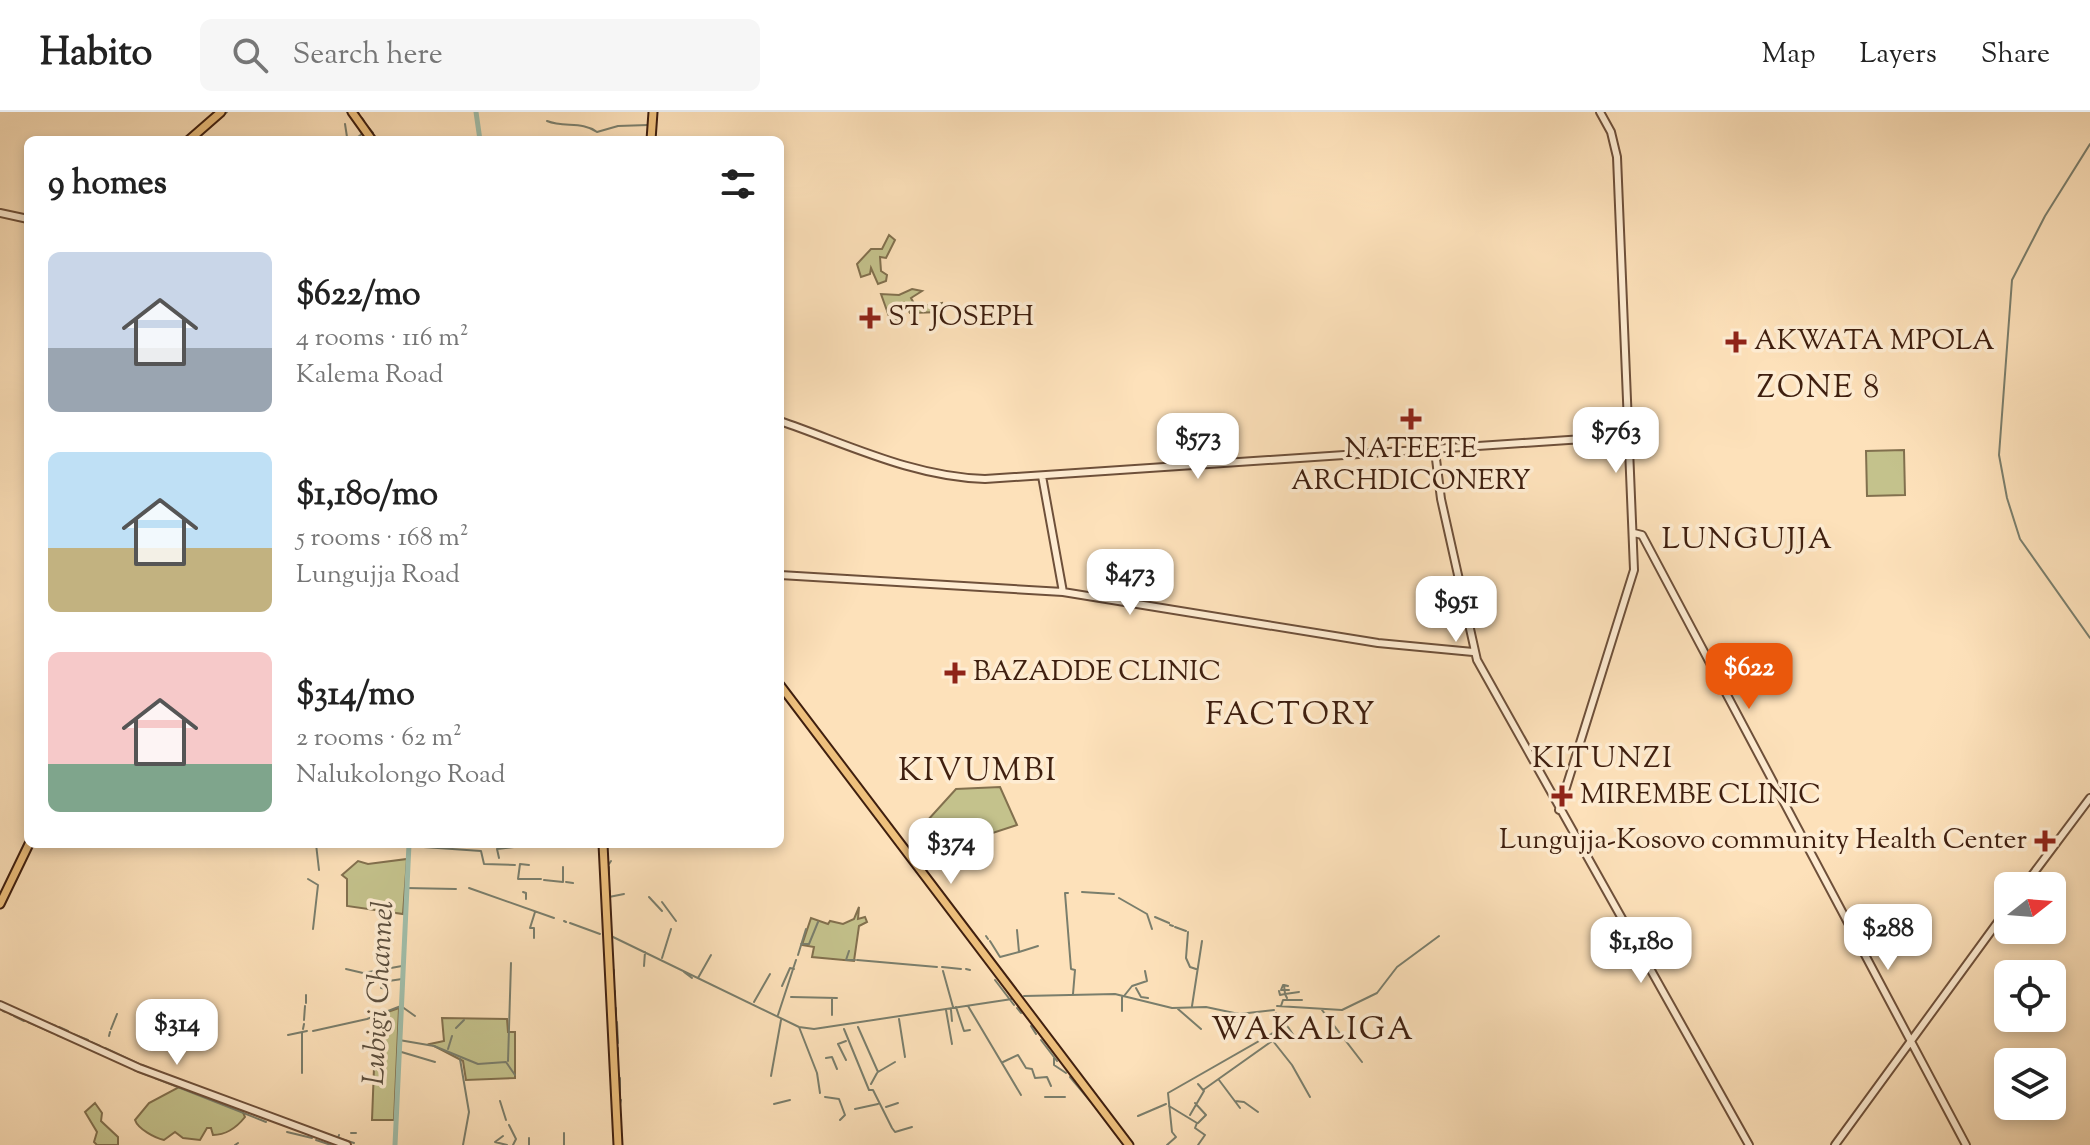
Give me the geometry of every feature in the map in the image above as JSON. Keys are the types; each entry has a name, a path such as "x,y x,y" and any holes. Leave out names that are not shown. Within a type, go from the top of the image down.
{"main road":[{"path":"194,136 221,112"},
{"path":"352,112 369,136"},
{"path":"651,136 653,112"},
{"path":"784,690 1129,1145"},
{"path":"0,904 27,848"},
{"path":"603,848 618,1145"}],"street":[{"path":"1559,810 1634,570 1617,157 1611,132 1600,112"},
{"path":"0,213 24,218"},
{"path":"784,422 945,476 985,479 1628,436"},
{"path":"1435,451 1473,652 1749,1145"},
{"path":"1042,476 1063,592"},
{"path":"1634,533 1642,535 1966,1145"},
{"path":"784,575 1063,592 1378,643 1473,652"},
{"path":"2034,872 2090,798"},
{"path":"1835,1145 1994,927"},
{"path":"0,1005 168,1080 347,1145"}],"shaded area":[{"path":"889,235 895,240 886,258 880,257 881,271 887,275 886,281 878,284 871,268 870,274 861,277 857,264 871,249 882,249"},
{"path":"912,289 922,291 911,298 916,307 942,303 941,312 910,313 904,303 891,313 898,321 891,322 881,294 899,295"},
{"path":"1904,450 1905,495 1867,496 1866,451"},
{"path":"1000,787 1017,825 947,848 917,832 956,789"},
{"path":"407,859 403,914 347,906 347,879 342,875 358,861 368,864"},
{"path":"859,907 858,919 865,917 867,922 859,926 854,961 812,957 814,947 802,945 811,918 828,924 830,921 843,924 854,919"},
{"path":"399,1008 394,1120 372,1120 376,1016"},
{"path":"442,1018 507,1019 508,1032 515,1032 515,1078 466,1080 463,1061 430,1044 444,1041"},
{"path":"179,1087 242,1110 245,1117 223,1134 213,1135 211,1128 207,1128 200,1140 183,1138 175,1132 164,1140 140,1127 135,1120 149,1103"},
{"path":"95,1103 102,1113 101,1121 118,1137 118,1145 97,1145 94,1142 97,1132 85,1112"}],"waterway":[{"path":"218,120 227,112"},
{"path":"347,112 350,116"},
{"name":"Lubigi Channel","path":"476,112 479,136"},
{"path":"547,121 597,132 618,126 648,125"},
{"path":"345,124 347,136"},
{"path":"208,129 211,126"},
{"path":"367,126 373,133"},
{"path":"359,136 363,133"},
{"path":"2090,144 2045,216 2012,280 1999,455 2007,498 2020,539 2090,638"},
{"path":"838,767 841,772"},
{"path":"843,775 847,779"},
{"path":"316,848 319,870"},
{"name":"Lubigi Channel","path":"395,1145 409,848"},
{"path":"438,848 481,851 484,864 515,865"},
{"path":"499,858 497,849 505,848"},
{"path":"529,865 520,864 518,879 541,879"},
{"path":"544,880 563,882 563,867"},
{"path":"609,867 609,874"},
{"path":"308,879 318,885 313,929"},
{"path":"609,879 609,888"},
{"path":"566,882 573,883"},
{"path":"406,888 456,889"},
{"path":"469,888 554,918"},
{"path":"610,891 609,897 624,894"},
{"path":"523,892 526,899"},
{"path":"1082,892 1114,894"},
{"path":"1068,893 1065,893 1071,969 1075,970 1073,994"},
{"path":"649,897 662,911"},
{"path":"1119,898 1147,914 1152,929"},
{"path":"662,902 676,921"},
{"path":"610,908 611,924"},
{"path":"534,938 534,928 530,928 535,912"},
{"path":"1155,917 1169,923"},
{"path":"801,944 809,944 818,922"},
{"path":"570,923 600,934"},
{"path":"1175,927 1186,931"},
{"path":"662,958 671,929"},
{"path":"798,955 806,929"},
{"path":"1017,930 1019,952 1038,946"},
{"path":"1188,932 1186,958 1190,967 1196,969"},
{"path":"611,936 799,1027 814,1029 1012,999"},
{"path":"1277,1006 1342,1010 1377,993 1397,967 1439,936"},
{"path":"990,941 1000,957 1019,952"},
{"path":"1192,1006 1202,941"},
{"path":"849,951 846,960 855,960"},
{"path":"644,966 645,952"},
{"path":"698,978 711,955"},
{"path":"778,1015 796,960"},
{"path":"857,960 937,967"},
{"path":"508,1061 511,963"},
{"path":"346,969 363,973 402,966"},
{"path":"942,967 961,969"},
{"path":"782,986 790,968 794,969"},
{"path":"966,969 970,970"},
{"path":"614,970 614,984"},
{"path":"943,971 953,1007"},
{"path":"1124,996 1132,986 1147,981 1145,971"},
{"path":"684,972 692,978"},
{"path":"754,1002 770,974"},
{"path":"388,989 381,988 382,982 402,979"},
{"path":"995,980 1014,1005"},
{"path":"1283,985 1281,990 1289,990"},
{"path":"1279,991 1280,995 1285,994 1284,985 1288,986"},
{"path":"1136,988 1141,997 1148,998"},
{"path":"615,991 615,1000"},
{"path":"1287,998 1285,994 1299,992"},
{"path":"1024,996 1115,994 1172,1008 1206,1007 1239,1014 1274,1010"},
{"path":"306,995 306,1003"},
{"path":"791,997 837,998"},
{"path":"1122,997 1122,1011"},
{"path":"832,998 832,1015"},
{"path":"1281,1006 1283,1000 1302,1000"},
{"path":"304,1020 305,1006"},
{"path":"313,1031 367,1019 401,1006 415,1016"},
{"path":"968,1006 1021,1095"},
{"path":"956,1007 964,1031 970,1030"},
{"path":"616,1008 616,1018"},
{"path":"1017,1008 1021,1013"},
{"path":"1178,1009 1201,1029"},
{"path":"946,1010 952,1044"},
{"path":"951,1010 952,1021"},
{"path":"1322,1010 1362,1062"},
{"path":"111,1029 117,1014"},
{"path":"14,1016 24,1021"},
{"path":"35,1018 56,1026"},
{"path":"1167,1145 1176,1137 1172,1132 1168,1093 1287,1025 1280,1018"},
{"path":"899,1019 905,1057"},
{"path":"456,1028 464,1020"},
{"path":"771,1076 781,1020"},
{"path":"28,1022 53,1033"},
{"path":"617,1022 618,1043"},
{"path":"303,1029 304,1024"},
{"path":"1031,1026 1036,1034"},
{"path":"59,1027 68,1031"},
{"path":"799,1027 817,1073 820,1093"},
{"path":"858,1027 878,1072 895,1062"},
{"path":"1288,1027 1294,1036"},
{"path":"844,1029 869,1090 873,1090 892,1128 895,1132 912,1127"},
{"path":"288,1035 307,1031"},
{"path":"109,1036 110,1032"},
{"path":"302,1033 302,1073"},
{"path":"73,1034 88,1040"},
{"path":"57,1035 67,1039"},
{"path":"448,1049 452,1036"},
{"path":"1269,1036 1292,1065 1310,1097"},
{"path":"399,1040 434,1046 478,1064 506,1062 515,1075"},
{"path":"1041,1040 1057,1061"},
{"path":"73,1041 92,1050"},
{"path":"846,1041 838,1044 846,1060"},
{"path":"1203,1090 1272,1041"},
{"path":"91,1042 100,1046"},
{"path":"105,1048 139,1064"},
{"path":"618,1048 618,1070"},
{"path":"398,1051 435,1062"},
{"path":"1003,1062 1018,1055 1026,1068 1032,1069 1035,1078 1047,1077 1051,1086"},
{"path":"826,1058 832,1057 837,1069"},
{"path":"1054,1058 1054,1065 1066,1073"},
{"path":"460,1059 469,1112 463,1145"},
{"path":"114,1060 130,1067"},
{"path":"142,1065 149,1068"},
{"path":"134,1070 150,1076"},
{"path":"871,1084 877,1073"},
{"path":"1070,1077 1091,1102"},
{"path":"155,1078 266,1122"},
{"path":"620,1078 620,1094"},
{"path":"1219,1080 1240,1108"},
{"path":"1190,1115 1204,1091 1198,1084"},
{"path":"825,1097 839,1099 845,1115 840,1120"},
{"path":"1045,1097 1065,1097"},
{"path":"620,1104 621,1100"},
{"path":"774,1104 790,1100"},
{"path":"500,1101 506,1120"},
{"path":"1235,1101 1244,1102 1258,1112"},
{"path":"886,1107 898,1103"},
{"path":"1195,1103 1206,1115 1198,1123"},
{"path":"855,1109 878,1104"},
{"path":"1138,1116 1166,1104"},
{"path":"1169,1106 1197,1123 1195,1128 1205,1135 1198,1145"},
{"path":"620,1108 620,1116"},
{"path":"1097,1109 1115,1133"},
{"path":"621,1120 621,1129"},
{"path":"509,1125 516,1139 513,1145"},
{"path":"287,1132 312,1138"},
{"path":"351,1133 356,1133"},
{"path":"564,1133 564,1145"},
{"path":"339,1135 338,1138 354,1143"},
{"path":"503,1136 495,1142 507,1145"},
{"path":"1118,1137 1124,1145"},
{"path":"529,1138 529,1145"},
{"path":"316,1140 331,1145"}],"place":[{"name":"ST JOSEPH","path":"870,318"},
{"name":"AKWATA MPOLA","path":"1736,342"},
{"name":"NATEETE ARCHDICONERY","path":"1411,419"},
{"name":"BAZADDE CLINIC","path":"955,673"},
{"name":"MIREMBE CLINIC","path":"1562,796"},
{"name":"Lungujja-Kosovo community Health Center","path":"2045,841"}],"district":[{"name":"ZONE 8","path":"1819,389"},
{"name":"LUNGUJJA","path":"1748,540"},
{"name":"FACTORY","path":"1291,716"},
{"name":"KITUNZI","path":"1603,759"},
{"name":"KIVUMBI","path":"978,772"},
{"name":"WAKALIGA","path":"1313,1031"}]}
